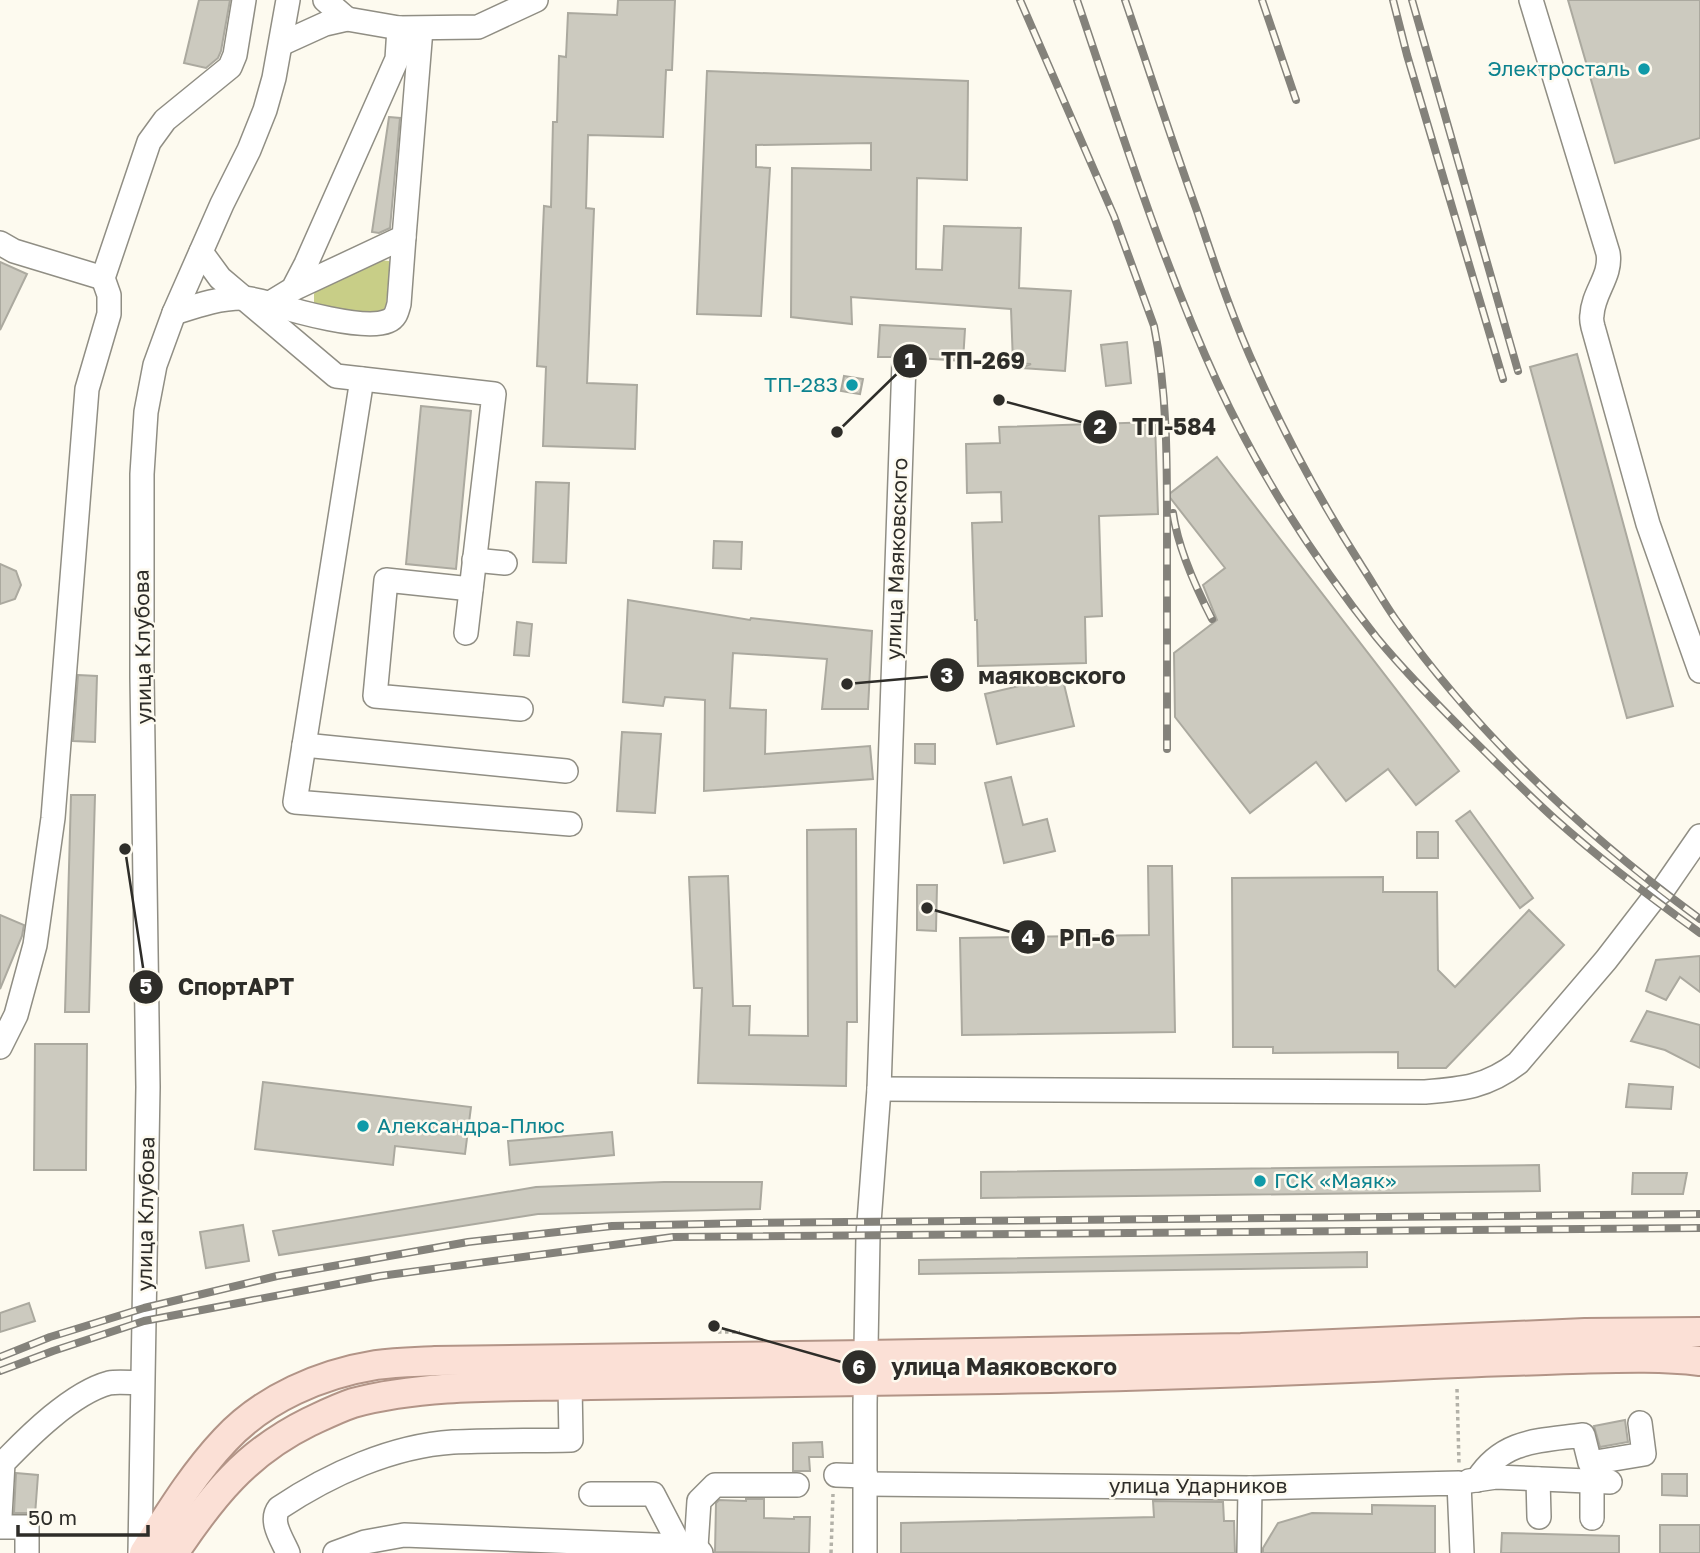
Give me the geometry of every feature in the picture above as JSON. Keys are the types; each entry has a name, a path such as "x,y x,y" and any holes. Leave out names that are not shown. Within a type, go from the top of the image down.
{"main road":[{"path":"174,1553 209,1503 239,1469 266,1447 281,1436 324,1414 388,1396 442,1389 570,1385 1241,1348 1585,1333 1700,1332"},
{"path":"142,1553 195,1476 240,1426 290,1393 334,1375 379,1364 435,1361 1244,1373 1612,1358 1700,1361"}],"street":[{"path":"0,1048 16,1015 36,945 53,818 87,389 109,314 109,295 103,278 149,142 165,120 230,67 235,55 244,0"},
{"name":"улица Клубова","path":"142,1553 142,1383 148,1087 142,677 143,461 146,412 155,365 174,313 265,110 274,78 288,0"},
{"path":"325,0 347,19"},
{"path":"281,44 325,24 347,19 410,29 478,27 536,0"},
{"path":"1531,0 1608,253 1609,263 1594,304 1593,327 1648,524 1700,671"},
{"path":"174,313 204,304 244,298 311,316 376,324 390,320 397,313 404,237 410,29"},
{"path":"293,289 410,29"},
{"path":"270,303 293,289 404,237"},
{"path":"0,243 13,251 103,278"},
{"path":"201,252 220,278 336,376 494,394 466,633"},
{"name":"улица Маяковского","path":"865,1553 868,1236 879,1089 904,362"},
{"path":"362,379 295,802 570,824"},
{"path":"474,560 505,563"},
{"path":"471,589 386,580 375,696 521,709"},
{"path":"304,745 566,771"},
{"path":"879,1089 1425,1092 1482,1084 1502,1076 1518,1063 1662,891 1700,836"},
{"path":"0,1516 3,1463 27,1439 89,1391 111,1382 142,1383"},
{"path":"288,1553 274,1521 279,1507 327,1480 365,1463 407,1450 451,1442 571,1440 570,1385"},
{"path":"1462,1553 1468,1482 1499,1454 1517,1445 1583,1436 1590,1463 1644,1454 1640,1423"},
{"name":"улица Ударников","path":"834,1484 866,1480 1250,1488 1468,1482 1496,1478 1601,1482 1592,1518"},
{"path":"1538,1479 1539,1517"},
{"path":"692,1549 699,1501 715,1485 797,1485"},
{"path":"1249,1553 1250,1488"},
{"path":"591,1494 653,1494 692,1549"},
{"path":"0,1527 27,1527 27,1553"},
{"path":"335,1553 365,1542 404,1535 692,1549"}],"path":[{"path":"1457,1389 1468,1482"},
{"path":"831,1553 834,1484"}],"green space":[{"path":"378,260 389,261 390,265 383,311 371,317 314,304 316,290"}],"building":[{"path":"199,0 230,0 221,51 218,58 206,68 184,63"},
{"path":"618,0 675,0 672,70 666,70 663,137 588,135 586,208 594,209 587,383 637,385 635,449 543,446 546,367 537,366 544,206 551,207 553,122 557,122 559,56 566,57 568,13 617,15"},
{"name":"Электросталь","path":"1568,0 1700,0 1700,138 1615,163"},
{"path":"707,71 968,81 967,180 917,178 916,269 942,270 944,226 1021,228 1019,288 1071,291 1065,371 1021,368 1031,364 1013,363 1011,309 851,297 852,324 791,317 792,168 871,170 871,143 756,145 756,167 770,168 761,316 697,314"},
{"path":"389,117 400,118 390,228 379,233 372,232"},
{"path":"0,262 27,274 0,330"},
{"path":"880,325 965,329 963,361 917,358 912,351 905,348 897,350 891,357 878,357"},
{"path":"1127,342 1131,383 1106,386 1101,345"},
{"path":"1577,354 1673,706 1627,718 1530,367"},
{"name":"ТП-283","path":"844,376 863,379 860,394 841,391"},
{"path":"421,406 471,411 456,569 406,564"},
{"path":"1155,422 1158,514 1099,516 1102,616 1085,617 1086,663 978,666 972,523 1002,522 1001,492 967,493 966,444 1000,443 999,427"},
{"path":"1217,457 1459,771 1416,805 1388,769 1346,801 1316,762 1250,813 1175,717 1174,653 1217,620 1203,585 1225,568 1168,495"},
{"path":"536,482 569,483 566,563 533,562"},
{"path":"714,541 742,542 741,569 713,568"},
{"path":"0,564 16,571 21,585 15,599 0,604"},
{"path":"628,600 750,620 872,631 868,709 822,709 827,659 733,653 730,708 766,710 765,754 870,746 873,779 704,791 705,700 665,697 663,706 623,702"},
{"path":"517,622 532,624 529,656 514,655"},
{"path":"78,675 97,676 95,742 73,741"},
{"path":"1062,676 1074,726 997,744 985,694"},
{"path":"622,732 661,734 655,813 617,811"},
{"path":"915,744 935,744 935,764 915,763"},
{"path":"1011,777 1023,825 1047,819 1055,851 1004,863 985,783"},
{"path":"71,795 95,795 89,1012 65,1012"},
{"path":"1470,811 1533,898 1520,908 1456,821"},
{"path":"856,829 857,1022 847,1022 846,1086 698,1083 702,988 694,988 689,877 728,876 733,1006 750,1006 749,1035 808,1036 807,830"},
{"path":"1417,832 1438,832 1438,858 1417,858"},
{"path":"1148,866 1172,866 1175,1032 962,1035 960,938 1149,935"},
{"path":"1383,877 1383,892 1437,892 1438,970 1455,987 1529,910 1564,945 1446,1068 1398,1068 1398,1052 1273,1053 1273,1047 1233,1047 1232,878"},
{"path":"917,885 937,885 936,931 917,930"},
{"path":"0,915 24,925 0,989"},
{"path":"1700,956 1700,992 1680,977 1666,1000 1646,991 1656,960"},
{"path":"1647,1011 1700,1025 1700,1068 1665,1050 1631,1041"},
{"path":"35,1044 87,1044 86,1170 34,1170"},
{"name":"Александра-Плюс","path":"263,1082 471,1107 465,1154 395,1146 393,1165 255,1149"},
{"path":"1629,1084 1673,1087 1671,1109 1626,1107"},
{"path":"612,1132 614,1155 510,1165 508,1141"},
{"name":"ГСК «Маяк»","path":"1539,1165 1540,1191 981,1198 981,1172"},
{"path":"1633,1173 1687,1173 1683,1194 1632,1194"},
{"path":"664,1182 762,1182 760,1209 538,1214 279,1255 273,1231 536,1187"},
{"path":"243,1225 249,1261 206,1268 200,1232"},
{"path":"1367,1252 1367,1267 919,1274 919,1260"},
{"path":"29,1303 35,1321 0,1332 0,1313"},
{"path":"1625,1420 1628,1442 1600,1447 1594,1426"},
{"path":"822,1442 823,1457 809,1457 810,1471 793,1471 793,1443"},
{"path":"16,1473 38,1475 35,1515 14,1513"},
{"path":"1662,1474 1687,1474 1687,1496 1662,1495"},
{"path":"764,1499 764,1518 810,1517 809,1553 715,1552 716,1503 719,1500"},
{"path":"1153,1501 1223,1502 1224,1521 1234,1521 1235,1553 901,1553 901,1523 1154,1517"},
{"path":"1372,1505 1435,1506 1435,1553 1263,1553 1263,1548 1278,1523 1312,1513 1372,1514"},
{"path":"1660,1525 1700,1525 1700,1553 1660,1553"},
{"path":"1502,1533 1619,1536 1619,1553 1501,1553"}],"railway":[{"path":"1020,0 1114,216 1154,326 1162,379 1167,460 1167,749"},
{"path":"1077,0 1143,194 1197,337 1234,418 1290,516 1377,638 1468,735 1572,834 1700,933"},
{"path":"1125,0 1248,352 1306,472 1383,601 1462,704 1536,782 1616,853 1700,919"},
{"path":"1262,0 1296,100"},
{"path":"1393,0 1503,379"},
{"path":"1412,0 1518,371"},
{"path":"1173,513 1188,568 1212,619"},
{"path":"0,1357 50,1337 144,1308 277,1276 468,1242 612,1226 1700,1214"},
{"path":"0,1371 144,1321 380,1276 673,1237 1700,1228"}],"place":[{"name":"Электросталь","path":"1644,69"},
{"name":"ТП-283","path":"852,385"},
{"name":"ТП-584","path":"999,400"},
{"name":"ТП-269","path":"837,432"},
{"name":"маяковского","path":"847,684"},
{"name":"СпортАРТ","path":"125,849"},
{"name":"РП-6","path":"927,908"},
{"name":"Александра-Плюс","path":"363,1126"},
{"name":"ГСК «Маяк»","path":"1260,1181"},
{"name":"улица Маяковского","path":"714,1326"}]}
